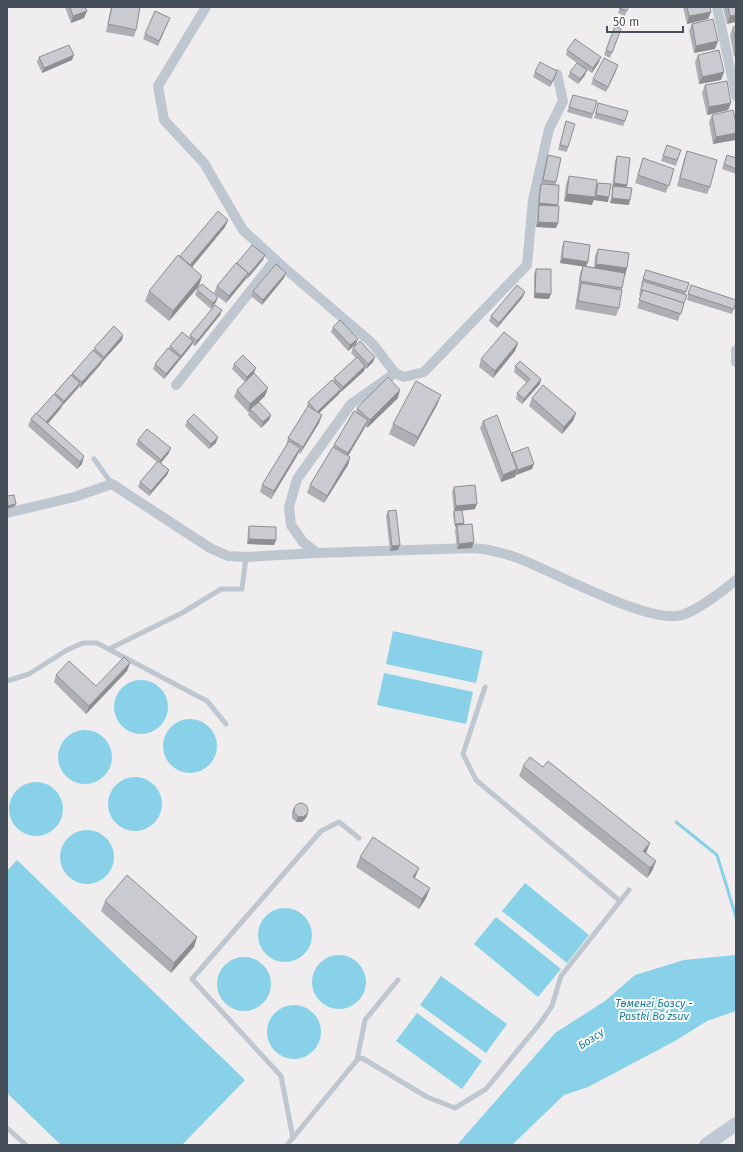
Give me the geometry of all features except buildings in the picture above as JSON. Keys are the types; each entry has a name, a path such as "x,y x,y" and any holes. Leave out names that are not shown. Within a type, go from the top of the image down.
{"main road":[{"path":"706,1145 736,1124"}],"street":[{"path":"206,7 158,86 164,120 204,163 243,230 275,260 372,343 395,373 404,377 424,372 527,266 533,200 549,129 563,101 557,74"},
{"path":"717,7 736,96"},
{"path":"176,385 275,260"},
{"path":"736,350 736,362"},
{"path":"317,553 303,542 291,525 289,507 297,479 351,404 395,373"},
{"path":"7,513 74,497 112,484 220,553 246,557 317,553 472,548 487,549 525,561 617,601 649,612 670,616 682,615 693,609 736,580"}],"lane":[{"path":"94,458 112,484"},
{"path":"109,649 182,613 221,588 242,589 246,557"},
{"path":"7,682 29,674 68,650 83,643 97,644 207,701 226,724"},
{"path":"485,687 463,754 476,780 620,901"},
{"path":"293,1138 281,1076 192,980 321,831 339,822 358,838"},
{"path":"357,1060 362,1058 426,1097 455,1108 486,1089 541,1022 552,1006 561,976 629,890"},
{"path":"287,1145 357,1060 365,1020 398,980"},
{"path":"7,1128 26,1145"}],"water":[{"path":"393,631 483,651 476,683 386,664"},
{"path":"384,673 473,692 466,724 377,705"},
{"path":"141,680 151,682 160,688 166,697 168,707 166,717 160,726 151,732 141,734 131,732 122,726 116,717 114,707 116,697 122,688 131,682"},
{"path":"190,719 200,721 209,727 215,736 217,746 215,756 209,765 200,771 190,773 180,771 171,765 165,756 163,746 165,736 171,727 180,721"},
{"path":"85,730 95,732 104,738 110,747 112,757 110,767 104,776 95,782 85,784 75,782 66,776 60,767 58,757 60,747 66,738 75,732"},
{"path":"135,777 145,779 154,785 160,794 162,804 160,814 154,823 145,829 135,831 125,829 116,823 110,814 108,804 110,794 116,785 125,779"},
{"path":"36,782 46,784 55,790 61,799 63,809 61,819 55,828 46,834 36,836 26,834 17,828 11,819 9,809 11,799 17,790 26,784"},
{"path":"87,830 97,832 106,838 112,847 114,857 112,867 106,876 97,882 87,884 77,882 68,876 62,867 60,857 62,847 68,838 77,832"},
{"path":"17,860 245,1080 182,1145 61,1145 7,1093 7,871"},
{"path":"525,883 589,935 567,963 502,911"},
{"path":"285,908 295,910 304,916 310,925 312,935 310,945 304,954 295,960 285,962 275,960 266,954 260,945 258,935 260,925 266,916 275,910"},
{"path":"496,917 561,969 538,997 474,944"},
{"path":"339,955 349,957 358,963 364,972 366,982 364,992 358,1001 349,1007 339,1009 329,1007 320,1001 314,992 312,982 314,972 320,963 329,957"},
{"name":"Төменгі Бозсу - Pastki Boʻzsuv","path":"736,955 736,1011 707,1021 675,1041 588,1087 564,1095 512,1145 457,1145 555,1033 605,1001 635,975 684,960"},
{"path":"244,957 254,959 263,965 269,974 271,984 269,994 263,1003 254,1009 244,1011 234,1009 225,1003 219,994 217,984 219,974 225,965 234,959"},
{"path":"441,976 507,1024 486,1053 420,1005"},
{"path":"294,1005 304,1007 313,1013 319,1022 321,1032 319,1042 313,1051 304,1057 294,1059 284,1057 275,1051 269,1042 267,1032 269,1022 275,1013 284,1007"},
{"path":"417,1013 482,1061 462,1089 396,1041"}],"waterway":[{"path":"676,822 717,855 736,917"}],"water label":[{"name":"Бозсу","path":"591,1039"}]}
